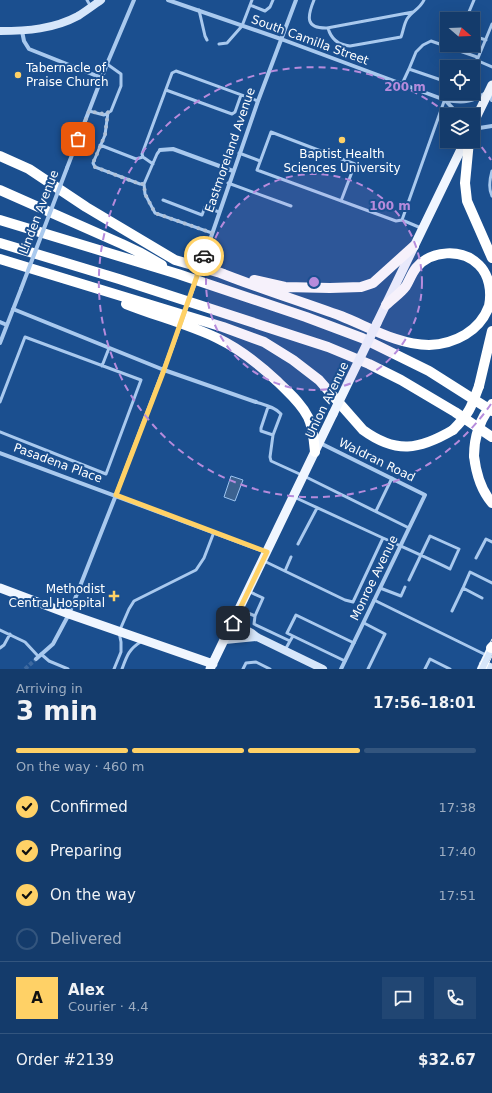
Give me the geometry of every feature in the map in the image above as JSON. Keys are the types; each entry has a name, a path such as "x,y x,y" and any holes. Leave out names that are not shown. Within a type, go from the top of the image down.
{"highway":[{"path":"468,148 465,193 467,201 492,258"},
{"path":"0,156 29,169 86,207 175,260 218,272 285,287 330,288 367,286 376,280 414,246"},
{"path":"0,190 141,253 178,274"},
{"path":"0,220 178,274 306,317 362,338 429,371 492,411"},
{"path":"0,243 134,284 328,347 369,364 401,380 455,412 492,437"},
{"path":"218,272 340,316 404,342 420,344 438,344 449,342 473,330 484,318 491,302 490,284 486,273 476,262 456,253 440,253 432,256 416,268 405,287 386,305"},
{"path":"0,260 223,328 264,342 293,360 319,380 364,430 390,444 405,447 424,445 436,440 452,430 466,417 479,386 492,331"},
{"path":"74,282 149,314 202,331 244,354 277,381 301,405 311,423 315,452"},
{"path":"492,404 481,422 475,440 474,456 481,485 485,494 492,503"}],"main road":[{"path":"480,112 491,92"},
{"name":"Union Avenue","path":"212,666 462,148"},
{"path":"0,588 212,666"}],"street":[{"path":"0,32 22,31 64,22 79,15 89,4 101,0"},
{"name":"Linden Avenue","path":"0,343 66,168 134,0"},
{"name":"South Camilla Street","path":"168,0 281,39 440,98"},
{"name":"Eastmoreland Avenue","path":"39,656 53,644 69,614 116,495 164,370 210,240 232,171 296,0"},
{"path":"22,31 24,41 29,49 102,78"},
{"name":"South Camilla Street","path":"480,97 491,92"},
{"name":"South Camilla Street","path":"445,100 468,102 473,100"},
{"name":"South Camilla Street","path":"445,100 452,108"},
{"path":"480,128 492,126"},
{"path":"160,150 173,149 232,171"},
{"path":"13,309 164,370 256,402"},
{"path":"0,322 7,325"},
{"name":"Waldran Road","path":"320,442 425,495"},
{"name":"Pasadena Place","path":"0,453 267,552"},
{"name":"Monroe Avenue","path":"341,669 425,495"},
{"path":"233,623 314,667 323,669"},
{"path":"225,640 260,639"},
{"path":"491,649 482,667 492,668"}],"lane":[{"path":"218,44 227,43 242,26 252,0"},
{"path":"250,5 265,11 270,7 273,0"},
{"path":"314,0 308,17 317,27 327,28 413,12 418,10 424,0"},
{"path":"469,12 474,0"},
{"path":"199,10 204,36 207,40"},
{"path":"327,28 334,41 346,46 401,38 406,20 413,12"},
{"path":"477,59 490,34 492,24"},
{"path":"480,38 486,40"},
{"path":"402,84 416,52 423,45 431,41 477,59 492,68"},
{"path":"89,111 104,114 111,111 121,86 121,74 107,64"},
{"path":"408,69 440,80"},
{"path":"143,157 142,154 172,73 176,71 258,101"},
{"path":"166,90 232,114 235,112 241,95"},
{"path":"402,220 445,100"},
{"path":"108,112 105,135 93,163 95,167 140,184 144,184"},
{"path":"341,201 355,164 271,132 257,170 341,201 396,221 402,220 422,228"},
{"path":"100,145 136,159 143,157"},
{"path":"160,150 144,184 145,194 155,213 212,233"},
{"path":"239,154 260,161"},
{"path":"143,157 153,164"},
{"path":"492,170 490,179 490,193 492,196"},
{"path":"228,183 291,206"},
{"path":"163,200 202,215 205,207 219,212"},
{"path":"0,402 25,337 141,380 106,474 0,432"},
{"path":"102,366 109,348"},
{"path":"256,402 278,410 281,414 274,435 270,457 271,461 409,528"},
{"path":"268,407 261,430 274,435"},
{"path":"376,511 392,478"},
{"path":"294,497 421,555 450,569 459,549 430,536 421,555 409,580"},
{"path":"298,544 317,508"},
{"path":"114,669 121,652 120,632 129,609 134,601 196,570 204,558 214,532"},
{"path":"263,560 345,600 353,602 383,538"},
{"path":"476,558 486,539 492,542"},
{"path":"285,571 291,557"},
{"path":"452,611 470,572 492,582"},
{"path":"380,588 401,596 405,587"},
{"path":"463,588 482,598"},
{"path":"248,591 263,598 255,616 254,624 290,641"},
{"path":"374,600 491,649"},
{"path":"240,609 255,616"},
{"path":"345,661 287,633 296,615 354,643"},
{"path":"364,623 385,634 368,669"},
{"path":"0,630 25,642 39,656 68,669"},
{"path":"260,639 268,631"},
{"path":"0,648 4,645 10,634"},
{"path":"285,651 293,636"},
{"path":"122,669 127,654 133,647 143,640"},
{"path":"425,669 430,659 450,669"},
{"path":"243,669 246,663 256,662 270,669"},
{"path":"55,664 56,669"}],"water":[{"path":"231,476 243,480 235,501 224,497"}],"tunnel":[{"path":"25,669 36,659"}],"tram line":[{"path":"478,669 492,639"},
{"path":"486,669 492,656"}],"way so far":[{"path":"78,139 89,111 104,114 108,112 105,135 93,163 95,167 140,184 144,184 148,202 155,213 212,233 204,256"}],"place":[{"name":"Tabernacle of Praise Church","path":"18,75"},
{"name":"Baptist Health Sciences University","path":"342,140"},
{"name":"Methodist Central Hospital","path":"114,596"}],"route":[{"path":"204,256 164,370 116,495 267,552 233,623"}]}
